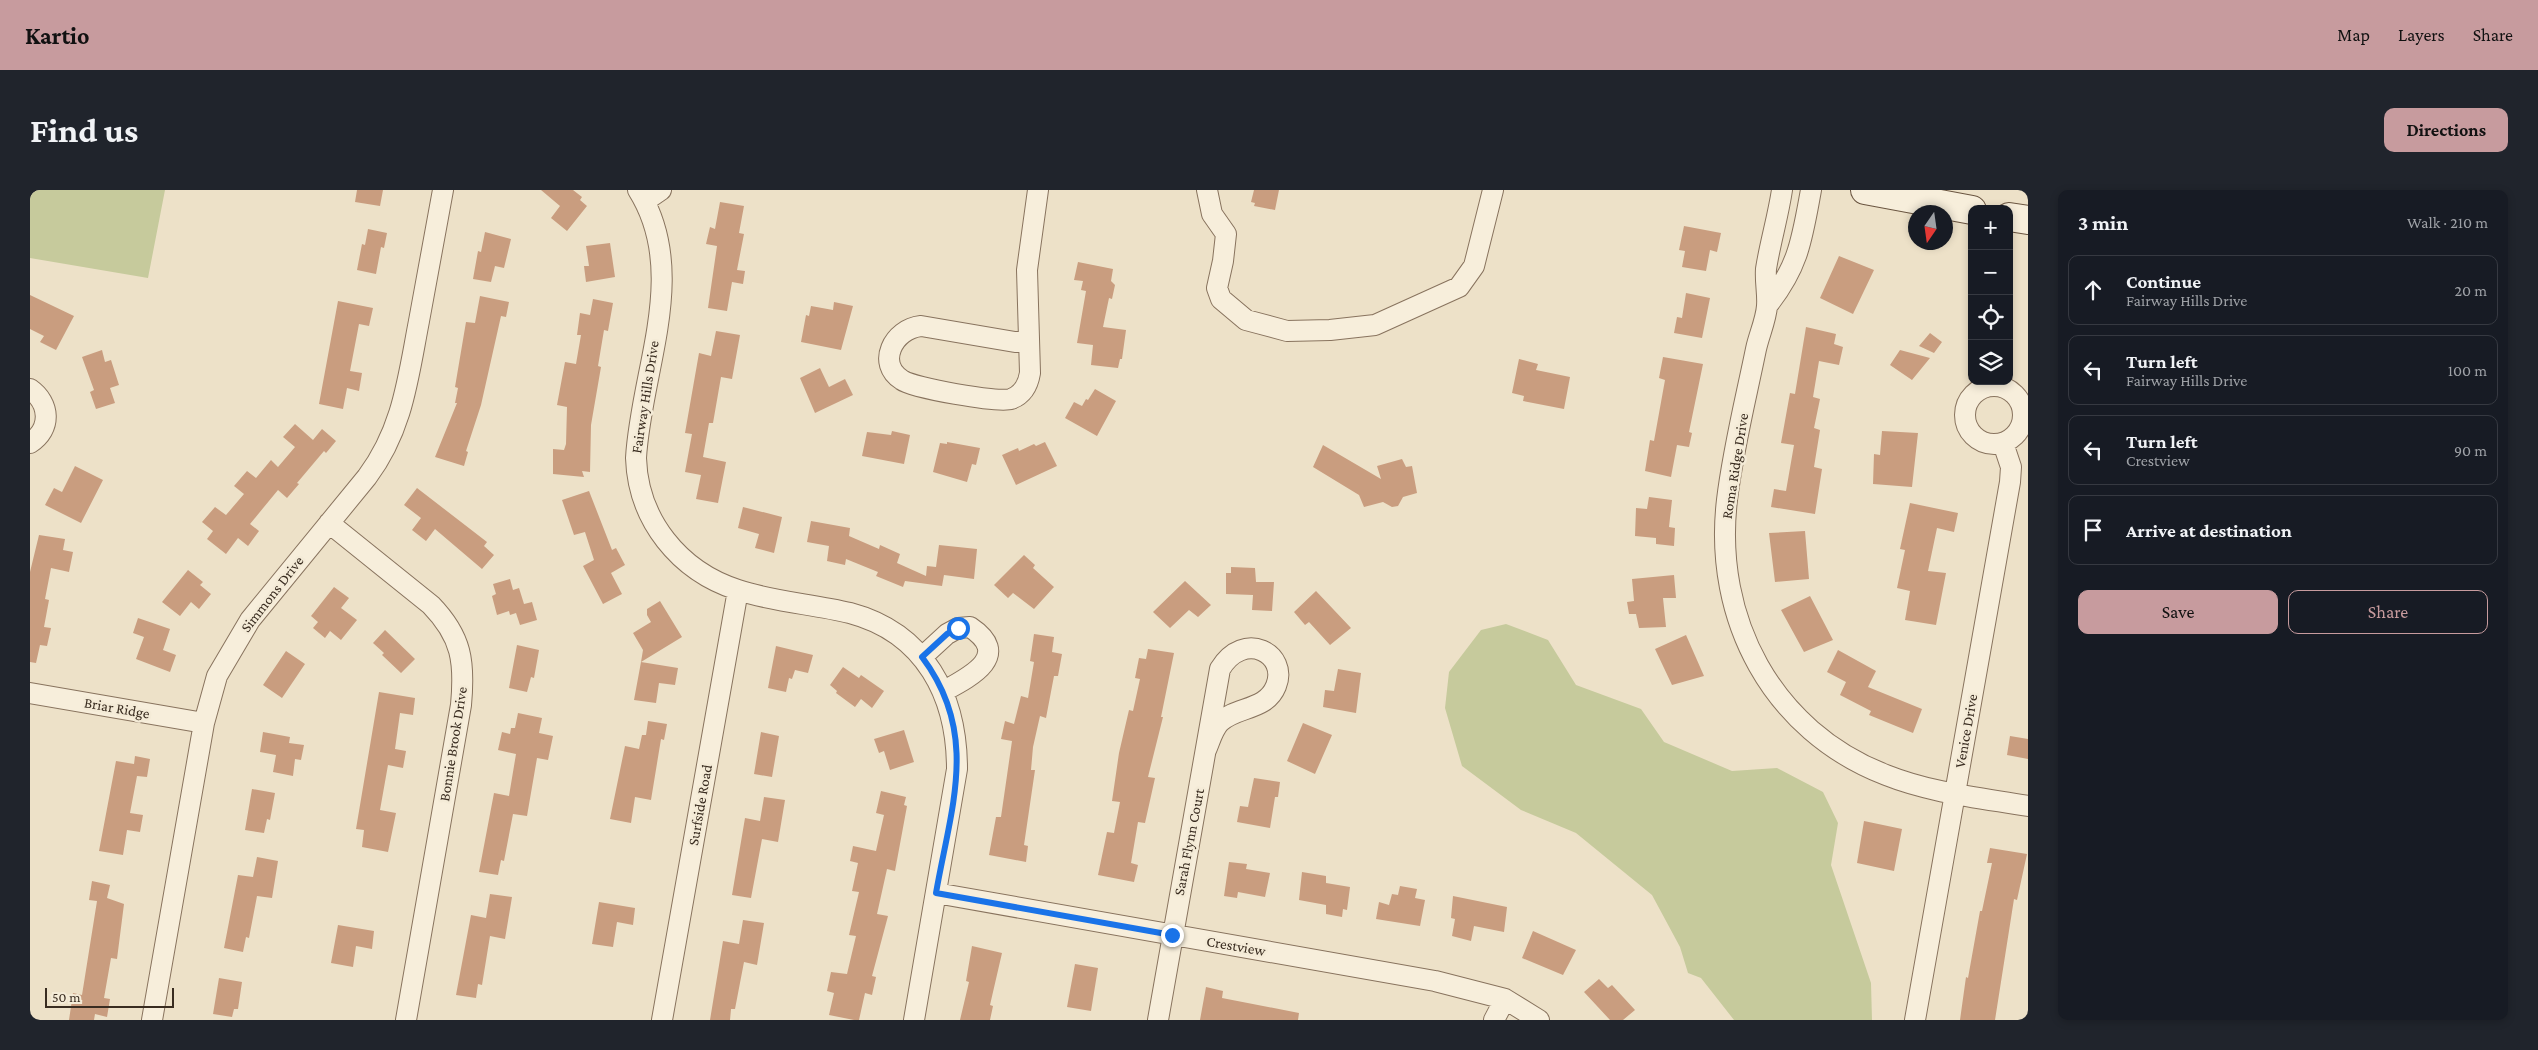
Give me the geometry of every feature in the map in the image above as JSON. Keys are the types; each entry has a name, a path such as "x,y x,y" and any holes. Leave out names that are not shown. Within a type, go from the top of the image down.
{"main road":[{"path":"1865,190 1968,209"},
{"path":"2013,218 2028,220"}],"street":[{"name":"Simmons Drive","path":"152,1020 204,723 217,676 250,620 381,458 395,430 407,385 443,190"},
{"path":"1029,342 1015,342 921,326 912,327 898,336 891,350 890,357 896,374 908,384 1002,401 1018,395 1029,380 1029,342 1027,270 1038,190"},
{"path":"1207,190 1212,214 1226,234 1223,262 1217,288 1221,298 1246,320 1280,330 1296,332 1375,325 1459,287 1474,266 1493,190"},
{"name":"Roma Ridge Drive","path":"1782,190 1766,270 1767,306 1756,349 1727,498 1725,550 1728,580 1738,623 1747,646 1775,691 1807,728 1830,747 1886,775 1918,786 2028,806"},
{"name":"Roma Ridge Drive","path":"1767,306 1791,273 1799,248 1811,190"},
{"name":"Fairway Hills Drive","path":"648,194 661,250 663,281 636,442 636,472 650,518 669,545 692,566 707,576 738,590 853,614 898,636 922,657 944,691 955,728 957,769 914,1020"},
{"path":"30,389 40,397 46,408 46,422 41,433 30,442"},
{"name":"Venice Drive","path":"1915,1020 2010,482 2011,467 2003,443"},
{"name":"Bonnie Brook Drive","path":"330,523 441,616 452,630 463,665 461,705 406,1020"},
{"name":"Surfside Road","path":"662,1020 738,590"},
{"path":"922,657 947,634 958,628 970,626 987,642 990,648 987,658 979,670 944,691"},
{"name":"Sarah Flynn Court","path":"1158,1020 1218,678 1226,660 1234,652 1243,648 1257,648 1268,654 1274,662 1278,673 1277,685 1271,695 1263,703 1233,713 1219,724 1206,750"},
{"name":"Briar Ridge","path":"30,692 204,723"},
{"name":"Crestview","path":"936,893 1435,981 1504,999 1539,1020"},
{"path":"1494,1020 1504,999"}],"green space":[{"path":"30,190 165,190 148,278 30,258"},
{"path":"1506,624 1548,640 1576,685 1641,709 1664,742 1732,771 1777,768 1823,792 1838,823 1831,865 1871,983 1872,1020 1734,1020 1701,978 1688,973 1680,947 1652,895 1576,833 1521,810 1462,766 1445,708 1449,672 1481,630"}],"building":[{"path":"357,190 383,190 380,206 355,202"},
{"path":"541,190 573,190 582,197 580,200 587,206 567,231 551,218 560,206"},
{"path":"1254,190 1279,190 1275,210 1254,206 1255,203 1251,202"},
{"path":"720,202 744,206 739,233 744,234 737,270 745,271 743,284 732,282 727,311 708,308 717,246 706,244 710,227 715,229"},
{"path":"1684,226 1721,233 1717,252 1710,250 1706,271 1682,267 1685,251 1679,250"},
{"path":"368,229 387,233 384,248 381,247 376,274 357,270 362,244 365,245"},
{"path":"485,232 511,239 504,268 495,266 491,282 473,279 478,251 481,252"},
{"path":"610,243 615,277 586,282 584,266 589,266 586,246"},
{"path":"1839,256 1874,270 1853,314 1820,298"},
{"path":"1078,262 1113,269 1111,281 1115,285 1112,299 1109,298 1103,327 1126,330 1122,359 1120,359 1118,368 1091,365 1093,345 1077,343 1086,291 1081,290 1083,281 1074,280"},
{"path":"1686,293 1710,298 1702,338 1674,333 1677,317 1682,318"},
{"path":"30,295 74,316 56,350 40,342 44,336 30,329"},
{"path":"480,296 509,302 506,317 501,316 481,405 466,451 468,452 464,466 435,457 457,403 455,403 458,388 455,387 466,322 475,323"},
{"path":"593,299 613,303 608,331 604,330 598,366 601,367 591,425 590,472 582,471 584,477 553,474 553,449 564,450 566,444 567,407 557,405 565,362 576,364 581,335 577,335 580,313 590,315"},
{"path":"338,301 373,308 369,326 359,324 350,371 362,373 359,391 347,388 343,409 319,404"},
{"path":"834,302 853,306 841,350 801,342 806,315 809,316 811,306 833,310"},
{"path":"1806,327 1836,334 1834,344 1843,347 1839,365 1819,361 1813,397 1820,399 1814,428 1820,430 1814,467 1822,469 1815,514 1771,507 1774,489 1786,491 1794,445 1781,443 1790,393 1795,394"},
{"path":"716,331 740,335 732,379 721,377 713,423 709,423 703,457 726,462 718,503 696,499 701,475 685,472 692,434 685,433 699,353 711,356"},
{"path":"1930,333 1942,342 1934,353 1919,346"},
{"path":"102,350 105,362 111,360 119,385 110,388 115,403 96,409 90,392 94,390 82,357"},
{"path":"1900,350 1930,358 1912,380 1890,365"},
{"path":"1663,357 1703,364 1689,432 1692,433 1689,447 1677,445 1671,477 1645,471 1650,440 1654,441 1665,380 1659,378"},
{"path":"1519,359 1538,364 1536,370 1570,377 1564,409 1523,401 1524,396 1512,393"},
{"path":"820,368 829,387 845,379 853,395 815,413 800,378"},
{"path":"1095,389 1116,401 1097,436 1065,418 1074,402 1082,406"},
{"path":"295,424 313,440 322,429 336,441 326,453 324,451 287,498 278,490 250,524 259,531 248,546 238,538 226,554 207,539 213,531 202,522 215,507 226,515 244,494 234,486 247,471 256,478 271,460 278,467 295,447 283,437"},
{"path":"892,431 910,435 904,464 862,456 867,432 891,435"},
{"path":"1882,431 1918,433 1912,487 1873,484 1874,454 1880,455"},
{"path":"947,442 980,448 976,465 972,464 967,482 933,472 940,443 947,444"},
{"path":"1045,442 1057,466 1016,485 1002,455 1018,448 1019,451 1034,444 1036,446"},
{"path":"1323,445 1381,479 1377,466 1402,459 1406,467 1412,466 1417,493 1403,497 1398,506 1392,507 1383,502 1364,507 1359,495 1313,467"},
{"path":"75,466 103,480 81,523 45,505 54,488 62,492"},
{"path":"417,488 487,542 484,546 494,555 482,569 435,529 426,541 412,530 421,518 404,505"},
{"path":"589,491 612,550 616,548 625,565 611,573 622,594 603,604 583,566 594,560 585,532 574,535 562,500"},
{"path":"1649,497 1672,500 1669,527 1675,528 1674,546 1656,544 1656,538 1635,536 1636,508 1647,509"},
{"path":"1910,503 1958,513 1954,532 1937,528 1928,571 1946,573 1936,625 1905,620 1910,591 1897,588 1905,550 1900,549"},
{"path":"743,507 782,517 774,553 755,548 759,534 738,528"},
{"path":"811,521 850,528 849,536 879,549 880,545 900,554 897,563 926,576 927,566 936,567 939,545 977,549 974,579 944,575 942,586 905,581 903,587 876,576 878,572 846,559 845,565 827,561 829,546 807,542"},
{"path":"1805,531 1809,579 1775,582 1769,533"},
{"path":"39,535 65,539 63,550 73,552 69,572 51,568 45,599 49,600 44,627 51,628 47,646 40,645 36,663 30,662 30,572"},
{"path":"1024,555 1035,565 1033,568 1054,587 1034,609 1013,593 1008,598 994,585"},
{"path":"1231,567 1255,568 1256,582 1274,582 1272,611 1252,610 1253,595 1226,594 1226,573 1231,573"},
{"path":"188,570 203,582 200,585 211,594 199,609 191,602 180,616 162,602"},
{"path":"1674,575 1676,598 1663,598 1666,627 1639,628 1636,614 1629,614 1627,602 1634,601 1632,579"},
{"path":"510,579 513,590 519,588 524,604 532,602 537,620 520,625 516,613 510,615 509,611 497,615 492,596 496,594 493,584"},
{"path":"1185,581 1211,605 1198,617 1189,610 1170,628 1153,612"},
{"path":"334,587 349,598 341,608 357,620 341,640 330,631 325,638 313,628 318,622 311,616"},
{"path":"1316,591 1351,628 1330,645 1309,622 1305,625 1294,612"},
{"path":"1810,596 1833,640 1804,652 1781,610"},
{"path":"660,601 682,637 641,662 643,650 633,633 651,622 647,615 647,609"},
{"path":"138,618 170,629 163,650 176,655 170,672 136,659 144,637 133,633"},
{"path":"385,630 415,659 401,673 382,655 384,653 373,643"},
{"path":"1034,634 1054,637 1052,652 1062,654 1058,676 1054,676 1046,718 1040,716 1033,747 1031,770 1035,770 1024,845 1028,846 1026,862 989,855 996,817 1001,817 1012,741 1001,739 1005,721 1014,724 1021,696 1028,698 1034,662 1030,661"},
{"path":"1686,635 1704,676 1672,685 1655,649"},
{"path":"517,645 539,650 534,678 531,677 527,692 509,688"},
{"path":"776,646 813,655 808,673 795,670 792,679 789,678 786,692 768,688"},
{"path":"1148,649 1174,653 1161,717 1163,717 1148,777 1155,778 1145,823 1138,822 1131,863 1138,865 1134,882 1098,875 1107,832 1114,833 1120,802 1112,801 1119,753 1129,710 1133,711 1140,679 1135,678 1139,658 1146,659"},
{"path":"1838,650 1876,671 1868,687 1922,709 1913,733 1869,715 1871,711 1840,695 1846,682 1827,672"},
{"path":"286,651 305,664 282,698 263,685"},
{"path":"641,662 678,668 675,685 659,683 656,703 634,700"},
{"path":"843,667 859,678 861,675 884,691 872,708 861,699 855,707 836,693 837,691 830,685"},
{"path":"1338,669 1361,673 1356,713 1323,707 1325,690 1334,691"},
{"path":"379,692 415,698 413,715 400,713 395,749 406,751 403,768 388,765 380,810 396,813 388,852 362,847 364,830 356,829"},
{"path":"518,713 542,718 539,733 553,736 548,760 537,758 527,816 513,814 504,861 501,860 498,875 479,872 494,793 509,796 516,754 498,750 502,732 510,734 511,728 515,728"},
{"path":"648,721 667,724 664,740 661,739 651,800 635,797 631,823 610,819 625,746 639,749 642,735 646,735"},
{"path":"1303,723 1332,735 1315,774 1287,761"},
{"path":"904,730 914,762 890,770 884,751 879,753 874,739"},
{"path":"263,732 290,737 289,743 304,745 301,760 295,759 293,776 273,772 276,755 260,752"},
{"path":"761,732 779,736 772,777 754,774"},
{"path":"2010,736 2028,739 2028,759 2007,755"},
{"path":"135,756 150,759 147,777 137,776 130,813 143,815 140,832 127,830 123,855 99,851 116,761 134,764"},
{"path":"1254,778 1280,782 1278,797 1275,797 1270,828 1237,822 1240,806 1248,807"},
{"path":"252,789 275,793 270,820 267,819 264,833 245,830"},
{"path":"881,791 906,797 904,805 907,806 895,871 887,869 877,914 888,916 872,976 876,977 872,995 865,993 859,1020 854,1020 829,1015 834,993 827,991 831,972 847,974 856,936 849,935 859,892 852,891 858,863 850,861 853,846 876,851 884,815 876,813"},
{"path":"764,797 785,800 778,842 762,839 751,898 732,895 745,818 760,821"},
{"path":"1864,821 1902,829 1894,871 1857,863"},
{"path":"1990,848 2027,854 2017,900 2014,899 1995,1020 1960,1020 1966,977 1968,978 1980,911 1982,911 1992,863 1987,863"},
{"path":"257,857 278,861 272,898 257,896 249,938 246,937 243,952 224,948 238,875 253,877"},
{"path":"1229,862 1247,864 1246,869 1270,873 1265,897 1238,892 1237,898 1224,896"},
{"path":"1302,872 1326,876 1326,883 1350,887 1347,910 1343,909 1342,917 1326,914 1326,905 1299,900"},
{"path":"92,881 110,885 107,898 124,904 117,959 111,958 104,998 110,999 107,1017 95,1014 94,1020 69,1020 73,993 82,995 97,901 89,900"},
{"path":"1400,886 1417,889 1415,898 1425,900 1420,926 1376,919 1379,902 1389,905 1392,894 1398,895"},
{"path":"490,894 512,897 505,939 490,936 482,985 478,984 476,998 456,995 471,915 486,918"},
{"path":"1453,896 1507,907 1504,932 1474,926 1471,941 1452,936 1455,919 1451,918"},
{"path":"599,902 635,908 633,925 617,922 613,947 592,944"},
{"path":"743,920 764,923 757,965 744,962 735,1009 731,1009 730,1020 710,1020 723,941 739,944"},
{"path":"338,925 374,931 372,949 356,946 353,967 331,963"},
{"path":"1533,931 1576,950 1563,975 1522,958"},
{"path":"972,946 1002,953 990,1005 993,1006 990,1020 960,1020 969,982 966,981"},
{"path":"1075,964 1098,968 1091,1011 1067,1007"},
{"path":"219,978 242,982 238,1009 234,1009 232,1017 213,1014"},
{"path":"1599,979 1608,988 1612,985 1635,1010 1623,1020 1610,1020 1584,992"},
{"path":"1206,987 1223,991 1222,998 1299,1013 1298,1020 1200,1020"}],"route":[{"path":"958,628 947,634 922,657 944,691 954,720 957,742 954,796 936,893 1172,935"}]}
